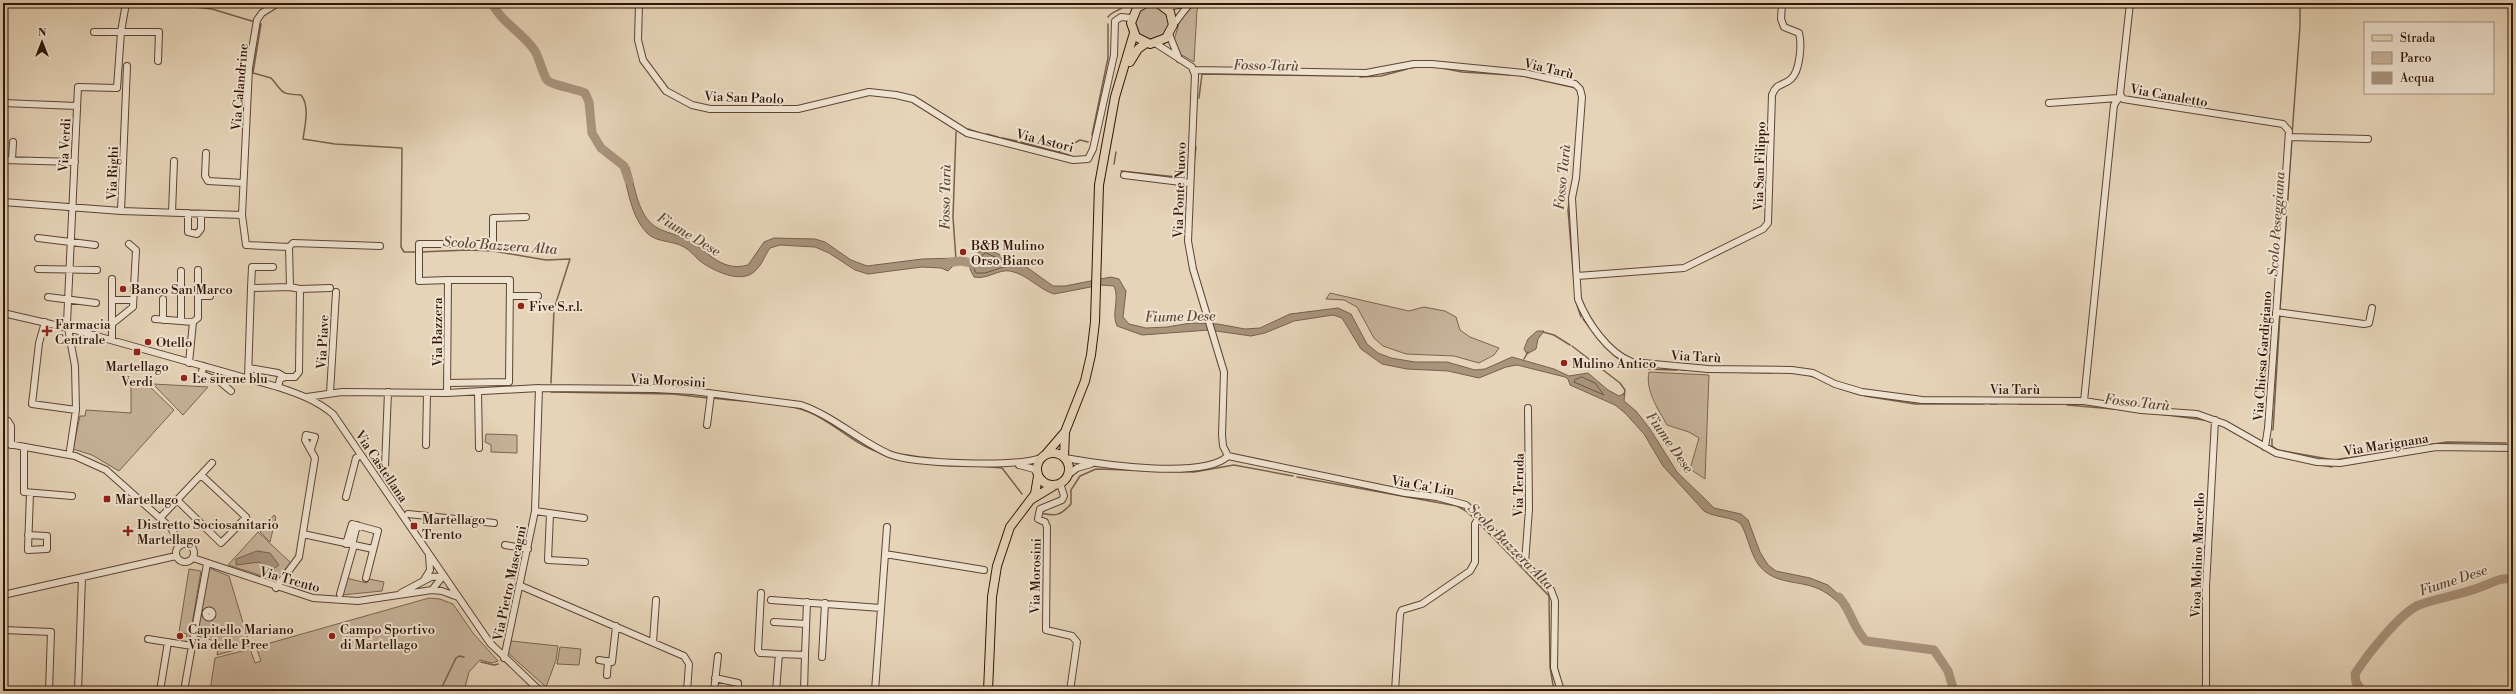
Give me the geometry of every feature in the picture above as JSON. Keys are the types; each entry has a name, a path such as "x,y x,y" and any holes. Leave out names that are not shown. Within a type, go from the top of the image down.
{"main road":[{"path":"1064,458 1065,432 1089,368 1093,340 1099,185 1111,116 1134,33 1132,16 1134,3"},
{"path":"1132,16 1137,8 1146,3"},
{"path":"1134,33 1146,43 1155,43 1169,34 1172,19 1166,7 1158,3"},
{"path":"1122,78 1136,52 1146,43"},
{"path":"1032,499 1038,475 1037,465 1043,456 1065,432"},
{"path":"988,691 991,665 992,597 997,566 1010,527 1032,499 1058,484 1068,475 1069,468 1064,458 1057,453 1043,456"},
{"path":"1038,475 1045,483 1058,484"}],"street":[{"path":"117,88 121,32 126,3"},
{"name":"Via Calandrine","path":"278,3 262,13 257,22 249,68 242,215 246,246 289,246 293,243 380,246"},
{"name":"Via San Paolo","path":"639,3 638,40 643,60 666,91 692,105 710,109 798,110 869,92 896,95"},
{"path":"1166,7 1190,3"},
{"path":"1172,25 1190,3"},
{"name":"Via San Filippo","path":"1577,276 1684,268 1763,228 1768,223 1772,95 1776,87 1791,79 1796,69 1801,41 1800,33 1784,27 1781,19 1782,3"},
{"name":"Via Canaletto","path":"2130,3 2119,97 2129,102 2283,124"},
{"name":"Via Astori","path":"896,95 913,100 967,134 1074,160 1088,159 1093,149 1111,73 1114,55 1115,21 1121,17 1132,16"},
{"path":"94,32 159,32 158,61"},
{"path":"1169,34 1174,50 1181,62"},
{"path":"1155,43 1194,70"},
{"name":"Via Tarù","path":"1194,70 1366,73 1424,64 1524,73 1575,84 1580,89 1582,97 1577,171 1572,198 1578,299 1583,311 1610,346 1623,359 1632,362 1708,369 1792,370 1814,373 1835,384 1862,392 1922,400 2084,401 2141,410 2197,414 2215,420 2265,447"},
{"name":"Via Righi","path":"3,202 121,211 127,66"},
{"name":"Via Ponte Nuovo","path":"1194,70 1188,241 1193,269 1224,372 1222,435 1223,446 1228,456"},
{"name":"Via Verdi","path":"70,450 76,410 75,366 68,328 78,87 126,88"},
{"path":"2049,103 2119,97"},
{"path":"2084,401 2114,105 2119,97"},
{"path":"3,103 77,106"},
{"name":"Via Chiesa Gardigiano","path":"2265,447 2268,428 2288,137 2287,126 2283,124"},
{"path":"2288,137 2368,139"},
{"path":"12,142 12,160"},
{"path":"206,153 205,176 208,181 243,183"},
{"path":"3,160 75,162"},
{"path":"172,212 174,161"},
{"path":"1124,175 1189,183"},
{"path":"121,211 242,215"},
{"path":"188,213 187,229 192,234 200,233 201,214"},
{"name":"Via Bazzera","path":"447,383 509,382 510,280 418,281 419,244 493,244 493,218 526,217"},
{"path":"38,238 95,245"},
{"path":"112,324 133,307 136,250 129,244"},
{"path":"289,246 290,287"},
{"path":"248,378 252,267 273,267"},
{"path":"38,269 97,270"},
{"path":"155,319 193,322 198,318 198,270"},
{"path":"181,271 181,321"},
{"path":"112,279 112,340"},
{"name":"Via Bazzera","path":"447,393 448,280"},
{"path":"251,288 330,288"},
{"path":"278,387 280,379 285,377 295,377 299,372 300,289"},
{"name":"Via Piave","path":"330,393 336,292"},
{"path":"198,296 210,296"},
{"path":"510,296 538,296"},
{"path":"48,297 96,303"},
{"path":"163,299 163,320"},
{"path":"112,300 133,300"},
{"path":"2276,312 2364,324 2369,323 2372,320 2372,308"},
{"name":"Via Castellana","path":"3,313 68,328 278,387 307,397 333,414 490,643 540,691"},
{"path":"45,322 39,343 32,404 76,410"},
{"path":"189,363 193,322"},
{"path":"204,366 202,374 219,381 230,391"},
{"path":"249,368 278,373 285,377"},
{"name":"Via Morosini","path":"307,397 330,393 447,393 539,388 669,389 773,400 816,410 858,437 890,454 903,458 1014,463 1026,466 1038,475"},
{"name":"Via Pietro Mascagni","path":"504,658 521,586 535,511 539,388"},
{"path":"385,466 388,392"},
{"path":"478,392 479,448"},
{"path":"426,445 427,393"},
{"path":"707,425 711,394"},
{"name":"Via Teruda","path":"1525,563 1529,509 1528,408"},
{"path":"3,419 8,421 11,426 11,445"},
{"name":"Vioa Molino Marcello","path":"2206,691 2206,579 2215,420"},
{"path":"3,443 81,458 106,470 117,478 171,528 181,545"},
{"path":"24,447 22,490 30,493 72,496"},
{"name":"Via Marignana","path":"2265,447 2286,456 2333,463 2436,447 2513,448"},
{"path":"276,588 298,557 316,458 312,451"},
{"path":"346,497 356,458 360,455"},
{"name":"Via Morosini","path":"1014,463 1043,456"},
{"path":"1064,458 1091,464 1192,468 1221,462 1228,456"},
{"name":"Via Ca' Lin","path":"1228,456 1405,494 1449,500 1466,505 1477,520 1546,584 1554,596 1554,668 1561,691"},
{"path":"160,518 212,463"},
{"path":"1068,475 1077,468 1091,464"},
{"path":"177,500 221,543 234,530 246,517 201,475"},
{"name":"Via Morosini","path":"1058,484 1064,496 1062,500 1040,509 1038,519 1045,522 1047,527 1046,630 1072,636 1077,642 1070,691"},
{"path":"28,535 47,536 47,549 28,550 28,535 30,493"},
{"name":"Via Pietro Mascagni","path":"535,511 584,518"},
{"path":"408,514 494,523"},
{"path":"550,514 548,560 585,562"},
{"path":"1395,691 1400,614 1402,610 1428,600 1470,571 1475,562 1477,520"},
{"path":"340,594 351,545 351,525 357,525 378,531 366,578"},
{"path":"875,691 887,527"},
{"path":"303,534 373,549"},
{"path":"187,544 192,547 194,552 193,558 183,562 176,556 176,549 181,545 187,544"},
{"path":"505,545 528,548"},
{"path":"424,580 430,570 429,554"},
{"path":"885,554 984,570"},
{"path":"3,594 176,556"},
{"name":"Via Trento","path":"193,558 276,588 313,598 339,602 378,599 400,594 432,590"},
{"path":"184,691 207,564"},
{"path":"400,594 424,580 435,576 443,576"},
{"path":"432,590 443,576"},
{"path":"78,691 82,577"},
{"path":"521,586 616,626 687,659 690,667 687,691"},
{"path":"432,590 442,591 459,598"},
{"path":"761,593 758,650 760,653 805,655"},
{"path":"652,642 656,600"},
{"path":"771,600 881,608"},
{"path":"804,691 807,602"},
{"path":"822,657 825,603"},
{"path":"774,622 806,624"},
{"path":"599,660 612,662 616,626"},
{"path":"3,630 51,632 49,691"},
{"path":"148,639 192,646"},
{"path":"160,691 168,642"},
{"path":"776,691 779,654"},
{"path":"714,691 718,656"},
{"path":"607,675 608,661"},
{"path":"715,678 735,681 738,683 738,691"}],"green space":[{"path":"1154,3 1160,5 1169,13 1170,32 1154,42 1137,35 1134,17 1147,4"},
{"path":"1196,3 1200,3 1197,10 1194,62 1180,54 1174,40 1180,20"},
{"path":"1330,293 1409,311 1424,307 1445,311 1456,317 1460,330 1470,337 1499,348 1494,355 1479,363 1454,356 1406,354 1383,346 1374,338 1357,307 1344,300 1326,299"},
{"path":"1649,372 1709,375 1705,479 1690,469 1699,438 1689,432 1667,425 1656,406 1651,392 1648,379"},
{"path":"127,383 148,385 174,410 119,471 92,455 73,449 80,416 85,416 86,410 131,413 131,388"},
{"path":"153,384 208,387 183,415"},
{"path":"486,434 517,435 517,453 491,452 491,445 485,442"},
{"path":"274,515 276,517 270,542 260,532"},
{"path":"258,532 291,563 275,580 228,565"},
{"path":"209,568 229,576 250,646 217,655 218,647 215,641 197,636"},
{"path":"189,569 201,571 189,642 186,642 187,634 179,632"},
{"path":"346,578 367,583 369,579 384,582 382,591 342,595"},
{"path":"429,598 440,599 453,604 473,633 498,661 492,663 480,660 469,672 464,691 210,691 215,658 250,649 255,663 261,661 256,647"},
{"path":"511,641 558,646 556,660 546,687 508,653"},
{"path":"560,647 581,649 579,665 557,664"}],"water":[{"path":"629,167 639,204 645,216 653,225 692,242 721,263 729,266 738,267 748,265 764,242 774,238 815,239 825,242 851,260 867,266 922,259 958,258 957,262 948,271 941,268 922,267 868,274 855,270 829,253 815,247 780,245 770,248 760,266 749,275 742,277 727,275 705,265 684,247 675,243 660,240 647,233 637,219 629,196 623,172"},
{"path":"987,249 1025,266 1053,286 1065,286 1111,277 1119,279 1126,291 1123,317 1129,324 1146,328 1167,327 1191,323 1218,324 1245,329 1260,328 1290,314 1338,308 1351,314 1367,344 1378,353 1391,358 1415,362 1447,362 1475,370 1485,369 1512,357 1554,369 1569,376 1588,373 1608,390 1619,396 1625,393 1624,401 1636,411 1650,429 1677,472 1714,508 1741,514 1748,520 1760,552 1768,565 1776,571 1810,578 1828,585 1850,605 1844,608 1837,601 1818,589 1770,575 1758,564 1755,559 1741,524 1737,521 1713,515 1704,511 1663,466 1644,434 1625,413 1615,405 1570,385 1568,379 1565,377 1517,365 1506,367 1479,378 1448,371 1407,369 1382,364 1361,349 1342,318 1333,315 1294,321 1265,333 1251,336 1209,330 1142,335 1117,326 1115,321 1116,291 1114,286 1101,285 1054,294 1048,292 1022,275 1010,271 979,278 974,277 970,269 972,259 983,250"},
{"path":"1537,331 1544,331 1538,339 1536,349 1527,354 1524,349 1528,339"},
{"path":"257,551 270,553 279,565 269,572 266,572 260,562 236,565 236,559"}],"waterway":[{"name":"Scolo Bazzera Alta","path":"159,3 212,9 255,22"},
{"name":"Fiume Dese","path":"492,3 506,22 535,51 549,82 585,93 589,102 592,133 601,148 624,166 629,181"},
{"path":"1108,17 1112,13 1123,8 1127,3"},
{"name":"Scolo Peseggiana","path":"2292,135 2300,26 2300,3"},
{"name":"Scolo Bazzera Alta","path":"258,23 261,24 253,73 271,78 285,93 301,95 304,99 306,110 306,122 303,139 335,144 402,148 401,247 404,252 416,252"},
{"path":"1092,135 1108,58 1108,24"},
{"name":"Fosso Tarù","path":"1411,68 1416,67"},
{"name":"Fosso Tarù","path":"1442,68 1462,72 1510,75"},
{"name":"Fosso Tarù","path":"1360,77 1381,76 1407,69"},
{"name":"Fosso Tarù","path":"1199,98 1202,74 1354,76"},
{"name":"Fosso Tarù","path":"1516,75 1522,76"},
{"name":"Fosso Tarù","path":"1527,77 1576,88"},
{"name":"Fosso Tarù","path":"968,129 980,133"},
{"name":"Fosso Tarù","path":"956,132 953,217 956,260"},
{"name":"Fosso Tarù","path":"987,134 998,137"},
{"name":"Fosso Tarù","path":"1002,138 1017,141"},
{"name":"Scolo Peseggiana","path":"2280,310 2292,138"},
{"path":"1058,152 1080,140 1088,142"},
{"name":"Fosso Tarù","path":"1021,142 1069,155"},
{"name":"Fosso Tarù","path":"1192,178 1196,147"},
{"path":"1114,164 1116,152"},
{"name":"Fosso Tarù","path":"1121,171 1186,178"},
{"name":"Fosso Tarù","path":"1573,181 1568,210 1574,282"},
{"name":"Scolo Bazzera Alta","path":"420,252 468,250 493,251 546,260 570,259 554,309 551,383"},
{"name":"Fiume Dese","path":"946,263 961,261 982,265"},
{"name":"Fosso Tarù","path":"1576,302 1581,317"},
{"name":"Scolo Peseggiana","path":"2273,430 2280,315"},
{"name":"Fosso Tarù","path":"1583,319 1591,329"},
{"path":"1543,332 1554,335 1570,345"},
{"path":"1572,346 1620,383 1625,390 1624,395"},
{"path":"1524,359 1528,352"},
{"name":"Fosso Tarù","path":"1613,354 1620,360 1635,367 1677,370"},
{"name":"Fosso Tarù","path":"1682,370 1688,370"},
{"name":"Fosso Tarù","path":"1726,372 1772,373"},
{"name":"Fosso Tarù","path":"1808,375 1819,379"},
{"name":"Fosso Tarù","path":"1838,388 1860,395"},
{"name":"Scolo Bazzera Alta","path":"551,392 673,394 708,398"},
{"name":"Fosso Tarù","path":"1865,396 1915,404 1984,404"},
{"name":"Scolo Bazzera Alta","path":"711,398 774,404 798,408 827,422 862,445 881,453"},
{"name":"Fosso Tarù","path":"1990,404 1997,404"},
{"name":"Fosso Tarù","path":"2018,404 2060,404"},
{"name":"Fosso Tarù","path":"2067,405 2125,410"},
{"name":"Fosso Tarù","path":"2160,414 2204,420"},
{"name":"Scolo Peseggiana","path":"2272,439 2272,446 2278,450 2334,460 2392,451"},
{"name":"Scolo Peseggiana","path":"2395,450 2447,442 2506,443"},
{"name":"Fosso Tarù","path":"2284,458 2332,467"},
{"name":"Scolo Bazzera Alta","path":"1041,513 1054,515 1064,511 1071,504 1071,490 1080,476 1096,469 1194,472 1234,465 1293,476"},
{"name":"Scolo Bazzera Alta","path":"980,466 1002,468 1022,494"},
{"name":"Scolo Bazzera Alta","path":"1297,477 1457,506 1466,511 1475,519"},
{"name":"Scolo Bazzera Alta","path":"1478,522 1549,596 1550,667 1554,691"},
{"name":"Fiume Dese","path":"2362,691 2356,682 2355,674 2384,635 2412,609 2419,605 2482,587 2496,581 2504,579 2513,580"},
{"name":"Fiume Dese","path":"1839,597 1866,641 1934,650 1948,671 1954,691"},
{"path":"440,691 456,658 459,656 464,657"},
{"path":"481,662 494,665 498,664"}],"place":[{"name":"B&B Mulino Orso Bianco","path":"963,252"},
{"name":"Banco San Marco","path":"123,289"},
{"name":"Five S.r.l.","path":"521,306"},
{"name":"Farmacia Centrale","path":"47,331"},
{"name":"Otello","path":"148,342"},
{"name":"Martellago Verdi","path":"137,352"},
{"name":"Mulino Antico","path":"1564,363"},
{"name":"Le sirene blu","path":"184,378"},
{"name":"Martellago","path":"107,499"},
{"name":"Martellago Trento","path":"414,526"},
{"name":"Distretto Sociosanitario Martellago","path":"128,531"},
{"name":"Capitello Mariano Via delle Pree","path":"180,636"},
{"name":"Campo Sportivo di Martellago","path":"332,636"}]}
